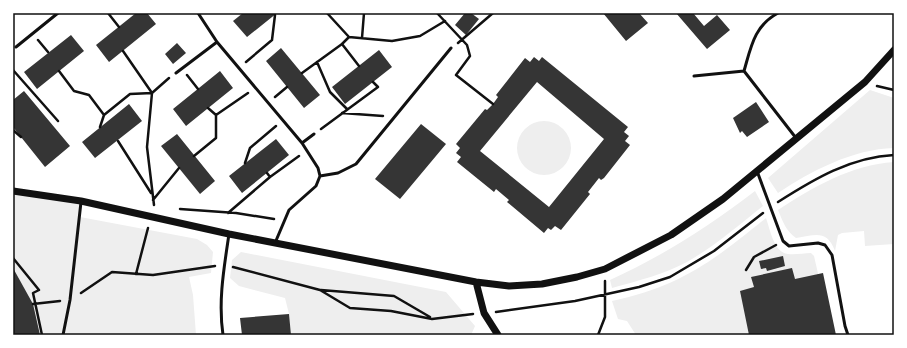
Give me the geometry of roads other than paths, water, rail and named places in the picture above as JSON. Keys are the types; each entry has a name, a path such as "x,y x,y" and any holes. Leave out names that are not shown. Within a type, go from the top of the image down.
{"street":[{"path":"13,190 82,201 229,234 476,282 509,286 542,284 577,277 605,269 671,235 723,199 865,82 894,50"},
{"path":"476,282 484,313 498,335"}],"lane":[{"path":"16,47 58,13"},
{"path":"198,13 217,42 302,143 318,168 320,176 316,186 289,210 274,242"},
{"path":"744,71 758,29 771,17 778,13"},
{"path":"176,73 217,42"},
{"path":"320,176 338,173 356,164 452,48"},
{"path":"694,76 744,71"},
{"path":"744,71 796,138"},
{"path":"302,143 314,134"},
{"path":"757,171 783,241 789,246 818,243 825,245 832,255 848,335"},
{"path":"63,335 70,300 82,201"},
{"path":"223,335 221,322 222,282 229,234"}]}
